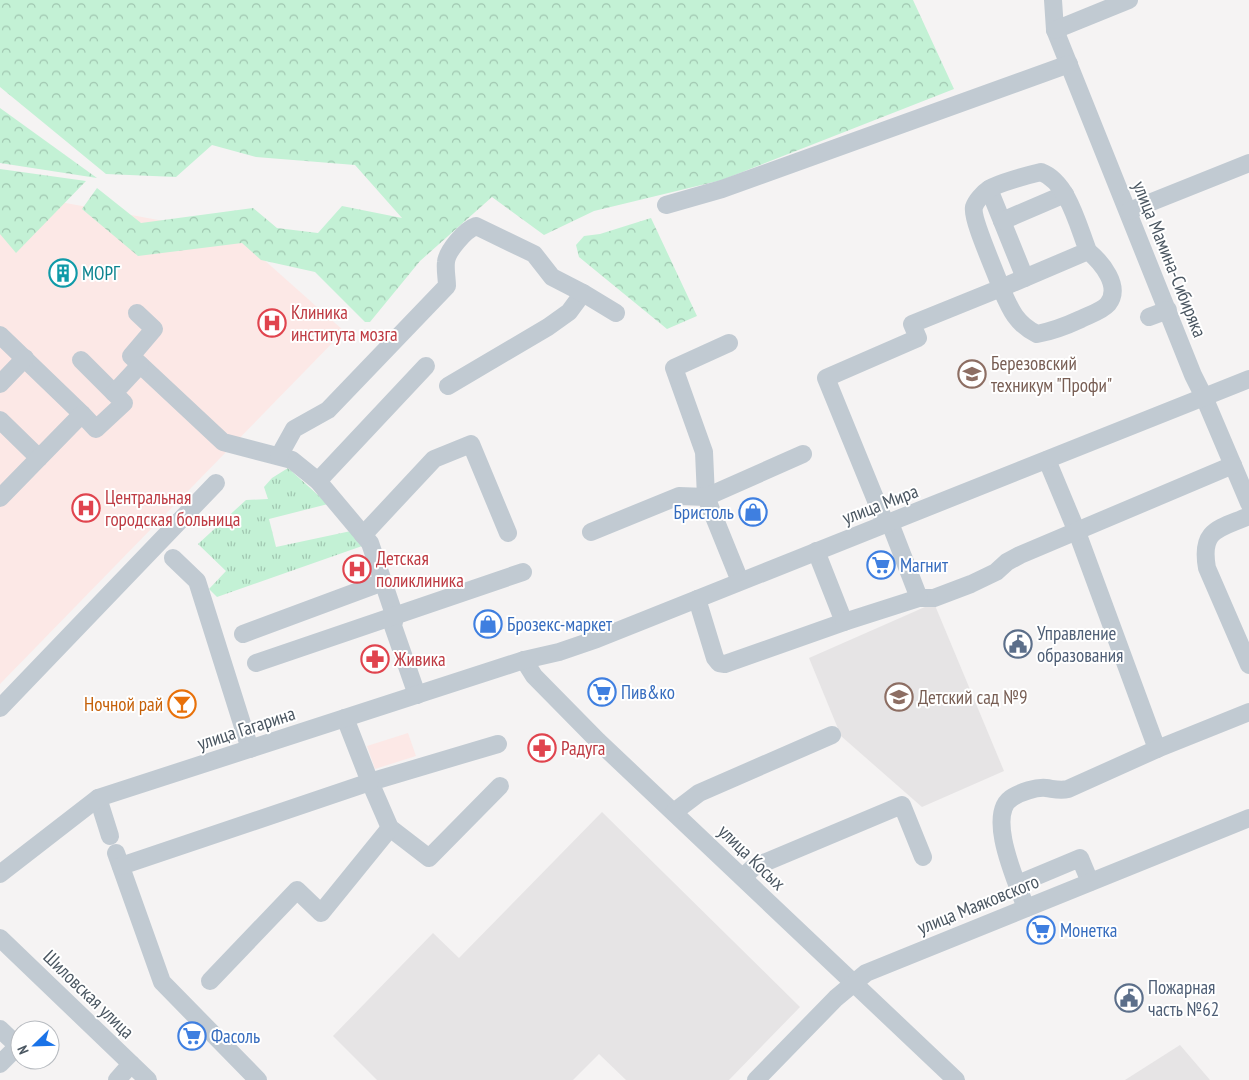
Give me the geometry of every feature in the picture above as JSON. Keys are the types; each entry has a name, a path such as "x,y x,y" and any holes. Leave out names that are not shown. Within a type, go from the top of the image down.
{"street":[{"name":"улица Мамина-Сибиряка","path":"1053,0 1055,30 1193,375 1249,503"},
{"path":"1055,30 1129,0"},
{"path":"666,205 722,189 1069,64"},
{"path":"1129,211 1249,163"},
{"path":"1041,172 1049,175 1058,183 1065,194 1088,251 1106,270 1112,294 1108,304 1095,313 1060,328 1037,334 1026,329 1010,310 996,270 976,225 974,209 979,199 989,189 1041,172"},
{"path":"989,189 1025,278"},
{"path":"1002,221 1065,194"},
{"path":"278,456 294,429 328,410 448,286 446,260 460,237 470,228 476,226 482,228 534,254 552,277 584,293 616,313"},
{"path":"919,598 826,378 918,338 912,324 1088,251"},
{"path":"448,386 548,327 569,312 584,293"},
{"path":"1149,317 1168,310"},
{"path":"137,314 154,329 131,356 140,365 223,442 292,460 318,481 370,543 395,617 393,626 417,695"},
{"path":"0,335 96,429 124,403 80,360"},
{"path":"729,343 674,368 704,452 706,497 740,582"},
{"path":"0,384 25,358"},
{"path":"114,393 140,365"},
{"path":"318,481 426,366"},
{"name":"улица Мира","path":"524,660 559,652 597,639 1249,379"},
{"path":"0,498 82,414"},
{"path":"0,420 39,458"},
{"path":"363,535 434,459 471,444 508,534"},
{"path":"591,532 679,496 706,497 802,454"},
{"path":"1047,460 1077,532 1157,749"},
{"path":"697,598 715,658 719,663 725,664 844,622 919,598 934,598 971,584 996,572 1007,562 1020,555 1233,465"},
{"path":"0,708 216,483"},
{"path":"1249,516 1214,532 1206,542 1204,554 1207,568 1249,666"},
{"path":"816,551 844,622"},
{"path":"173,558 197,581 250,749"},
{"path":"256,663 523,572"},
{"path":"243,634 383,582"},
{"name":"улица Гагарина","path":"0,874 98,798 524,660"},
{"name":"улица Косых","path":"524,660 534,676 557,701 956,1080"},
{"path":"1026,908 1001,831 1005,802 1013,797 1044,788 1061,791 1068,789 1157,749 1249,712"},
{"path":"345,718 390,828 429,858 500,786"},
{"path":"674,812 699,793 832,735"},
{"path":"258,1080 162,982 118,860 498,744"},
{"path":"98,798 110,836"},
{"path":"743,877 754,867 902,805 923,857"},
{"name":"улица Маяковского","path":"756,1080 836,998 866,973 1249,818"},
{"path":"210,981 297,890 321,913 390,828"},
{"path":"1018,884 1080,858 1090,882"},
{"name":"Шиловская улица","path":"0,938 148,1080"},
{"path":"0,1029 18,1046 0,1064"},
{"path":"117,1080 131,1064"}],"shaded area":[{"name":"Центральная городская больница","path":"0,191 235,234 344,331 0,684"},
{"name":"Детский сад №9","path":"934,603 1004,771 922,807 841,736 809,658"},
{"path":"408,733 416,756 375,769 367,746"},
{"path":"602,812 800,1007 729,1080 626,1080 599,1054 573,1080 377,1080 333,1036 433,933 459,958"},
{"path":"1180,1045 1210,1080 1125,1080"}],"green space":[{"path":"0,0 913,0 954,89 722,180 594,211 544,235 492,197 420,261 370,322 365,322 315,272 261,260 242,243 138,256 82,209 97,188 141,223 253,208 277,228 318,233 342,206 402,218 355,165 256,157 212,145 176,177 106,174 0,87"},
{"path":"0,108 97,178 0,163"},
{"path":"0,169 86,181 16,253 0,234"},
{"path":"651,218 697,316 667,329 579,257 576,245 584,236 600,234"},
{"path":"288,468 328,504 269,519 276,547 351,531 365,545 217,597 209,589 226,571 198,544 246,500 268,499 264,487 272,478"}],"place":[{"name":"МОРГ","path":"63,273"},
{"name":"Клиника института мозга","path":"272,323"},
{"name":"Березовский техникум \"Профи\"","path":"972,374"},
{"name":"Центральная городская больница","path":"86,508"},
{"name":"Бристоль","path":"753,512"},
{"name":"Магнит","path":"881,565"},
{"name":"Детская поликлиника","path":"357,569"},
{"name":"Брозекс-маркет","path":"488,624"},
{"name":"Управление образования","path":"1018,644"},
{"name":"Живика","path":"375,659"},
{"name":"Пив&ко","path":"602,692"},
{"name":"Детский сад №9","path":"899,697"},
{"name":"Ночной рай","path":"182,704"},
{"name":"Радуга","path":"542,748"},
{"name":"Монетка","path":"1041,930"},
{"name":"Пожарная часть №62","path":"1129,998"},
{"name":"Фасоль","path":"192,1036"}]}
